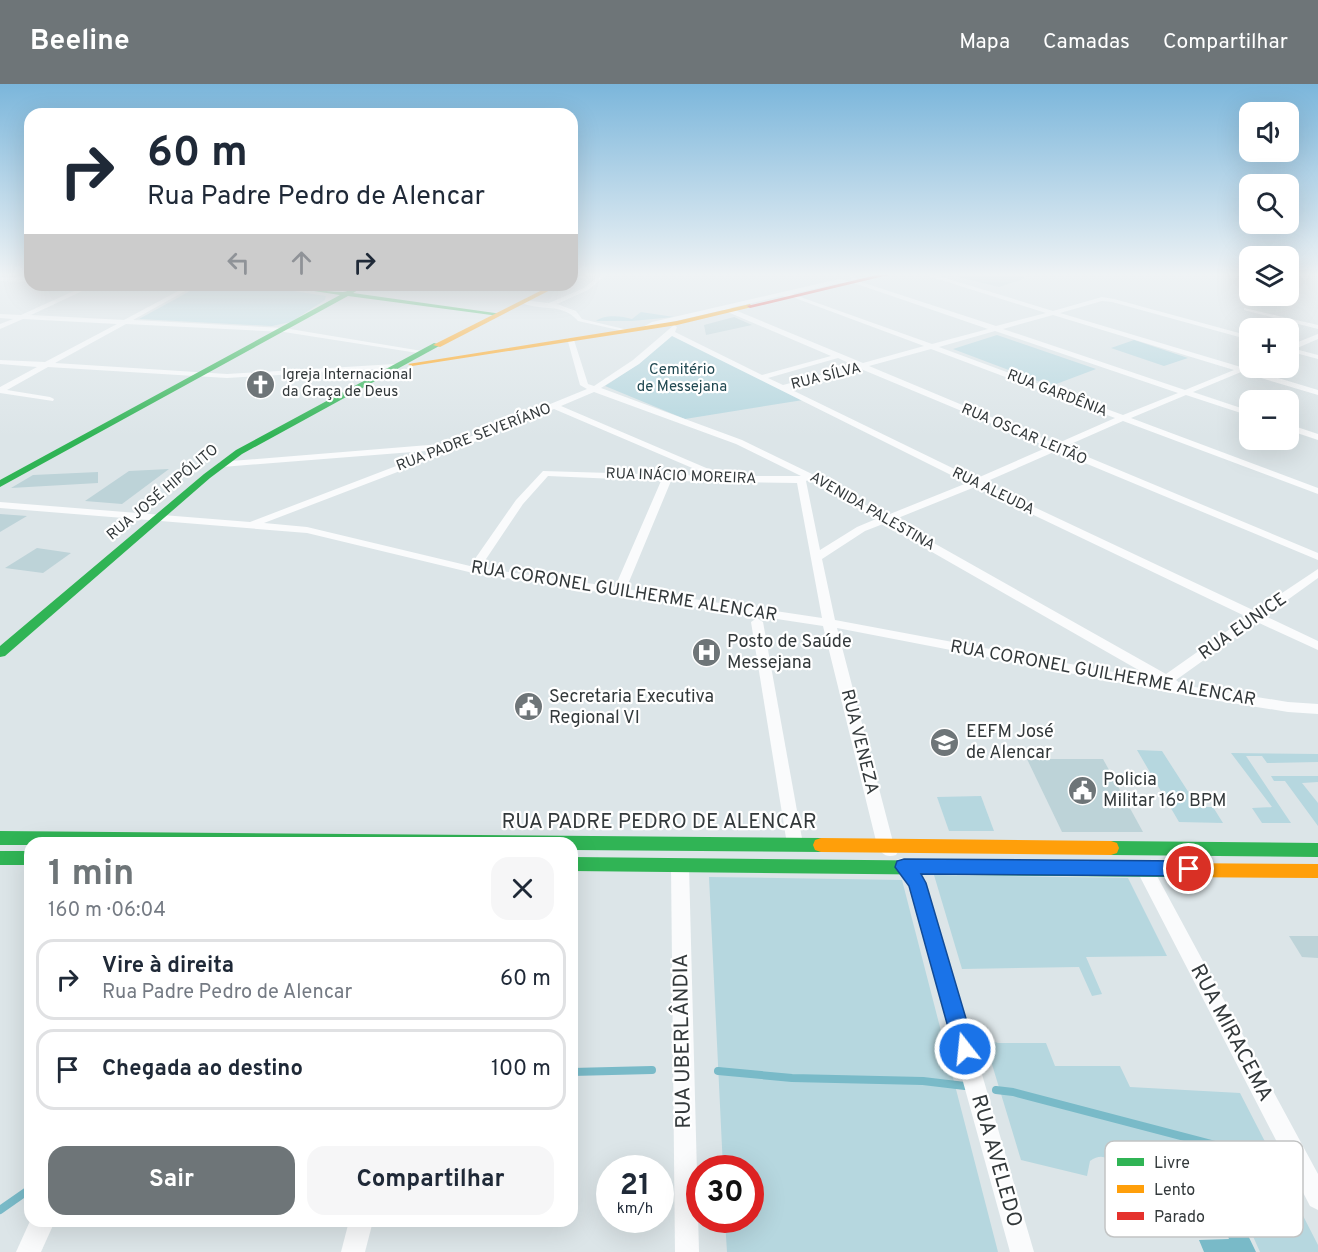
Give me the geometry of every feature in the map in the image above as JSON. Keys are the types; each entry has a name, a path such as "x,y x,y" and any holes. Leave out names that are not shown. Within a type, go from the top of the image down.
{"main road":[{"path":"0,484 289,328"},
{"name":"RUA JOSÉ HIPÓLITO","path":"0,653 222,464 395,366 472,328"},
{"path":"395,366 641,328"},
{"name":"RUA PADRE PEDRO DE ALENCAR","path":"0,838 24,838"},
{"name":"RUA PADRE PEDRO DE ALENCAR","path":"578,843 1318,850"},
{"path":"1289,850 1303,870"},
{"path":"0,858 24,858"},
{"path":"578,864 1318,871"}],"street":[{"path":"0,390 116,328"},
{"path":"241,328 284,330 424,352"},
{"path":"613,328 626,331"},
{"name":"RUA PADRE SEVERÍANO","path":"253,524 284,510 452,448 596,388 636,362 677,328"},
{"name":"RUA ALEUDA","path":"689,328 783,388 975,483 1318,646"},
{"name":"RUA OSCAR LEITÃO","path":"770,328 1318,557"},
{"name":"RUA GARDÊNIA","path":"879,328 1318,491"},
{"path":"992,328 1239,410"},
{"name":"RUA SÍLVA","path":"783,388 1001,328"},
{"path":"1104,328 1239,366"},
{"name":"RUA SÍLVA","path":"1212,328 1239,335"},
{"path":"1299,345 1318,336"},
{"name":"AVENIDA PALESTINA","path":"570,340 584,385 739,442 886,520 1188,691"},
{"path":"1299,352 1318,357"},
{"path":"765,376 838,356"},
{"path":"0,362 227,376 395,366"},
{"path":"817,557 849,536 1122,418 1239,370"},
{"path":"1274,378 1318,393"},
{"path":"0,390 50,399"},
{"path":"555,406 728,479"},
{"path":"1299,431 1318,437"},
{"path":"222,464 428,447 452,448"},
{"name":"RUA INÁCIO MOREIRA","path":"473,570 540,477 549,473 667,478 805,478"},
{"path":"619,592 667,478"},
{"name":"RUA VENEZA","path":"805,478 829,623 885,845 904,867"},
{"name":"RUA CORONEL GUILHERME ALENCAR","path":"0,505 253,524 324,533 473,570 829,623 1188,691 1288,707 1318,709"},
{"name":"RUA EUNICE","path":"1166,680 1318,573"},
{"path":"757,622 795,844"},
{"name":"RUA UBERLÂNDIA","path":"680,866 687,1252"},
{"name":"RUA AVELEDO","path":"904,867 917,883 1022,1252"},
{"name":"RUA MIRACEMA","path":"1144,868 1288,1141"},
{"name":"RUA MIRACEMA","path":"1303,1170 1318,1198"},
{"path":"28,1252 40,1227"},
{"path":"353,1252 359,1227"}],"green space":[{"name":"Cemitério de Messejana","path":"673,333 803,400 685,419 605,386 640,363"},
{"path":"997,335 1096,369 1051,386 953,349"},
{"path":"1134,340 1188,358 1164,366 1111,348"},
{"path":"1137,750 1162,751 1198,807 1213,807 1223,823 1179,822"},
{"path":"1231,753 1318,754 1318,762 1267,763 1262,756 1246,756 1291,823 1262,823 1252,808 1272,807"},
{"path":"1271,776 1318,776 1318,782 1302,783 1318,803 1318,826 1285,781 1274,781"},
{"path":"981,796 994,831 949,831 937,797"},
{"path":"934,875 1128,878 1167,956 1086,957 1102,994 1092,996 1079,967 962,969"},
{"path":"709,877 902,880 998,1252 727,1252 726,1233 764,1233 764,1155 722,1155"},
{"path":"984,1038 998,1043 1046,1043 1055,1066 1120,1066 1130,1087 1240,1093 1265,1141 1105,1141 1105,1158 1099,1157 1090,1161 1087,1176 1021,1160"},
{"path":"1303,1216 1318,1245 1318,1252 1260,1252 1253,1237 1303,1237"}],"water":[{"path":"1228,1237 1249,1237 1256,1252 1204,1252 1199,1240 1229,1239"}],"building":[{"path":"705,328 740,328 706,335"},
{"path":"169,469 122,504 85,501 129,471"},
{"path":"98,472 98,483 11,488 33,475"},
{"path":"0,514 27,516 0,532"},
{"path":"37,548 71,553 43,573 5,568"},
{"name":"Policia Militar 16º BPM","path":"1027,759 1103,759 1143,832 1062,832"},
{"path":"1289,936 1318,936 1318,958 1302,957"}],"waterway":[{"path":"578,1072 652,1070"},
{"path":"718,1071 792,1078 923,1081 965,1086"},
{"path":"996,1090 1013,1092 1200,1141"},
{"path":"0,1210 24,1193"}],"traffic: fast":[{"path":"0,484 285,328"},
{"path":"0,653 207,476 239,452 437,345"},
{"path":"0,838 24,838"},
{"path":"578,843 821,845"},
{"path":"1111,848 1318,850"},
{"path":"0,858 24,858"},
{"path":"578,864 1167,870"}],"traffic: slow":[{"path":"437,345 472,328"},
{"path":"412,364 648,328"},
{"path":"821,845 1111,848"},
{"path":"1167,870 1318,871"}],"place":[{"name":"Igreja Internacional da Graça de Deus","path":"261,384"},
{"name":"Posto de Saúde Messejana","path":"706,652"},
{"name":"Secretaria Executiva Regional VI","path":"528,707"},
{"name":"EEFM José de Alencar","path":"945,742"},
{"name":"Policia Militar 16º BPM","path":"1082,790"}],"route":[{"path":"965,1049 917,883 904,867 1189,869"}]}
